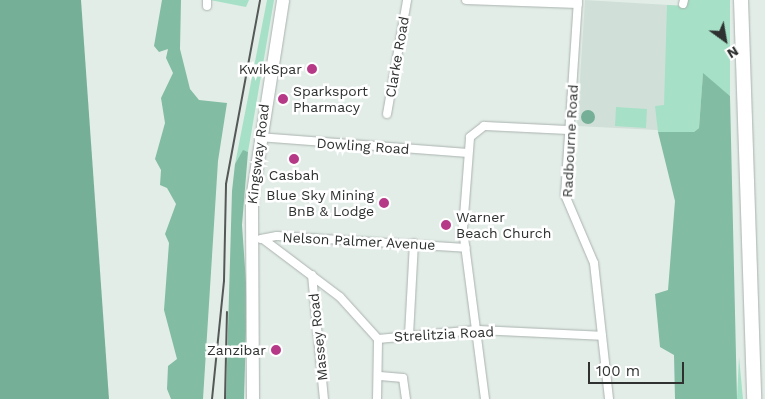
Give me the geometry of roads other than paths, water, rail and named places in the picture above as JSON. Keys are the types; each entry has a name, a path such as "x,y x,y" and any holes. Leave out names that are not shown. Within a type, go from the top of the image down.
{"highway":[{"path":"741,0 754,399"}],"main road":[{"name":"Kingsway Road","path":"253,399 259,137 283,0"}],"street":[{"name":"Clarke Road","path":"387,114 407,0"},
{"path":"468,0 578,2"},
{"name":"Radbourne Road","path":"578,2 565,196 594,262 609,399"},
{"path":"485,399 466,248 467,153 475,130 490,126 569,130"},
{"name":"Dowling Road","path":"259,137 467,153"},
{"name":"Strelitzia Road","path":"258,240 312,275 340,297 378,339 477,330 602,336"},
{"name":"Nelson Palmer Avenue","path":"258,240 414,243 466,248"},
{"path":"409,335 414,243"},
{"name":"Massey Road","path":"312,275 324,399"},
{"path":"377,399 380,376 378,339"},
{"path":"380,376 403,378 406,399"}],"railway":[{"path":"212,399 224,281 226,184 260,0"},
{"path":"225,399 227,312"}],"place":[{"name":"KwikSpar","path":"312,69"},
{"name":"Sparksport Pharmacy","path":"283,99"},
{"name":"Casbah","path":"294,159"},
{"name":"Blue Sky Mining BnB & Lodge","path":"384,203"},
{"name":"Warner Beach Church","path":"446,225"},
{"name":"Zanzibar","path":"276,350"}]}
